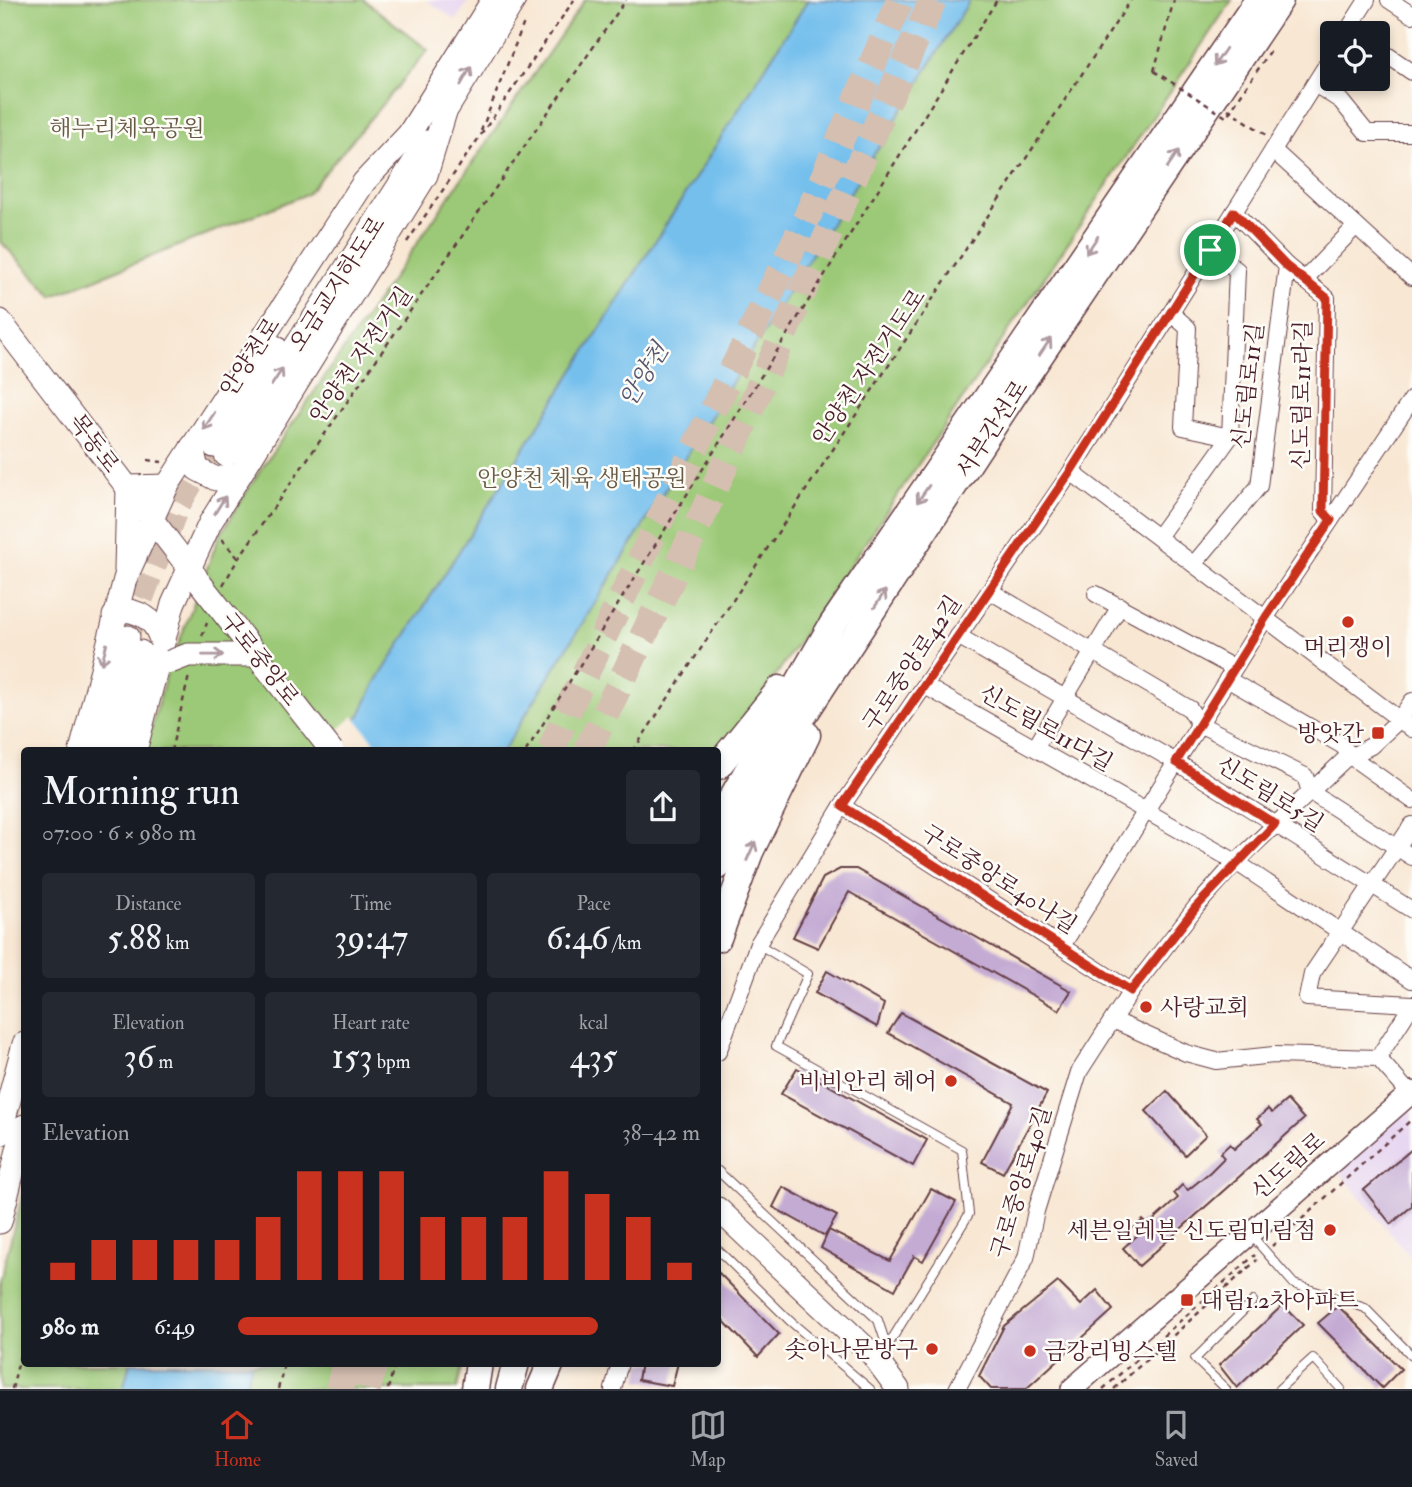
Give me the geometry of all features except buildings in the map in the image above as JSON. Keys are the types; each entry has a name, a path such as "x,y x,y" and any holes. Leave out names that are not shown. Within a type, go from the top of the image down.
{"main road":[{"name":"안양천로","path":"82,747 125,579 153,521 167,476 210,450 364,182 409,134 493,0"},
{"name":"서부간선로","path":"721,817 1258,0"},
{"name":"서부간선로","path":"721,859 739,819 844,630 1280,0"},
{"path":"101,747 203,580 240,474 426,175 445,112 520,8"},
{"name":"오금교지하도로","path":"210,450 388,207 445,112"},
{"name":"목동로","path":"0,321 153,521 203,580"},
{"path":"210,450 197,469 216,480 240,474"},
{"path":"125,579 128,487 167,476"},
{"name":"구로중앙로","path":"203,580 329,747"},
{"path":"114,616 125,610 149,618 158,626 158,654 136,747"},
{"path":"721,763 844,630"},
{"path":"721,930 750,852 844,630"},
{"path":"158,654 257,655"},
{"path":"118,747 158,654"},
{"path":"0,1134 21,1055"},
{"path":"0,1222 21,1138"},
{"path":"721,1212 872,1354 898,1389"},
{"path":"475,1389 478,1367"},
{"path":"490,1389 496,1367"},
{"path":"509,1389 515,1367"},
{"path":"540,1389 549,1367"}],"street":[{"path":"1356,21 1367,0"},
{"path":"1389,0 1412,15"},
{"path":"1390,57 1412,72"},
{"name":"구로중앙로42길","path":"721,1044 758,944 842,806 1070,472 1320,75"},
{"path":"1315,83 1341,101 1367,133 1409,127"},
{"path":"1275,147 1412,277"},
{"path":"1234,212 1286,266"},
{"path":"1304,280 1356,226"},
{"name":"신도림로11길","path":"1158,537 1230,437 1237,270 1210,250"},
{"name":"신도림로11길","path":"1194,564 1259,486 1286,266"},
{"name":"신도림로11라길","path":"1286,266 1327,298 1323,511 1331,520"},
{"path":"1171,313 1188,328 1183,426 1230,437"},
{"path":"1062,946 1266,617 1412,399"},
{"path":"1070,472 1406,724"},
{"path":"990,591 1190,709 1199,724 1305,776 1310,792 1412,857"},
{"path":"1096,594 1231,673 1343,746 1350,756 1412,800"},
{"path":"1035,748 1120,606"},
{"name":"신도림로5길","path":"958,636 1176,762 1412,910"},
{"name":"신도림로11다길","path":"925,686 1236,862 1412,980"},
{"name":"구로중앙로40길","path":"957,1389 1026,1258 1036,1211 1079,1072 1131,991 1196,907 1236,862 1350,756 1406,724 1412,701"},
{"name":"구로중앙로40나길","path":"842,806 1131,991"},
{"path":"1378,1058 1412,1004 1307,999 1312,974 1412,825"},
{"path":"1113,1020 1186,1053 1216,1060 1274,1055 1378,1058 1411,1093"},
{"name":"신도림로","path":"1072,1389 1411,1093"},
{"path":"613,1389 619,1367"}],"lane":[{"path":"721,1174 878,1320 887,1347 969,1214 962,1150 776,1046 808,974 758,944"},
{"path":"1250,1234 1294,1284 1365,1308 1412,1356"},
{"path":"721,1253 790,1321 870,1389"},
{"path":"1226,1389 1195,1359 1253,1301"},
{"path":"1279,1389 1313,1358 1341,1389"}],"path":[{"name":"안양천 자전거길","path":"203,580 238,559 626,0"},
{"path":"529,747 997,0"},
{"name":"안양천 자전거도로","path":"636,747 1131,0"},
{"path":"1174,0 1154,71 1226,117 1271,50"},
{"path":"479,137 520,8"},
{"path":"1238,116 1275,147"},
{"path":"148,460 160,459 167,476"},
{"path":"216,531 238,559"},
{"path":"200,641 209,616"},
{"path":"158,654 170,747"},
{"path":"12,1389 21,1352"},
{"path":"278,1389 284,1367"},
{"path":"388,1389 394,1367"}],"shaded area":[{"path":"426,0 469,0 456,20"},
{"path":"1412,1092 1412,1259 1332,1163"}],"green space":[{"name":"해누리체육공원","path":"0,0 364,0 428,50 307,194 53,296 0,241"},
{"name":"안양천 체육 생태공원","path":"585,0 1232,0 721,757 721,747 146,747 164,682 218,539 259,472"},
{"path":"21,1200 21,1367 462,1367 457,1389 0,1389 0,1281"}],"water":[{"name":"안양천","path":"808,0 970,0 505,747 324,747 360,715 375,684"},
{"path":"129,1367 251,1367 245,1389 123,1389"}],"pier":[{"path":"354,716 379,747 318,747"}],"tunnel":[{"path":"553,747 570,705 807,217 900,0"},
{"path":"589,747 703,514 933,0"},
{"path":"130,630 177,509 212,449"},
{"path":"339,1389 345,1367"},
{"path":"367,1389 373,1367"}],"place":[{"name":"머리쟁이","path":"1348,622"},
{"name":"방앗간","path":"1378,733"},
{"name":"사랑교회","path":"1146,1007"},
{"name":"비비안리 헤어","path":"951,1081"},
{"name":"세븐일레븐 신도림미림점","path":"1330,1230"},
{"name":"대림1.2차아파트","path":"1187,1300"},
{"name":"솟아나문방구","path":"932,1349"},
{"name":"금강리빙스텔","path":"1030,1351"}],"route":[{"path":"1234,212 1286,266 1327,298 1323,511 1331,520 1266,617 1176,762 1275,824 1196,907 1131,991 842,806 1070,472 1210,250 1234,212"}]}
